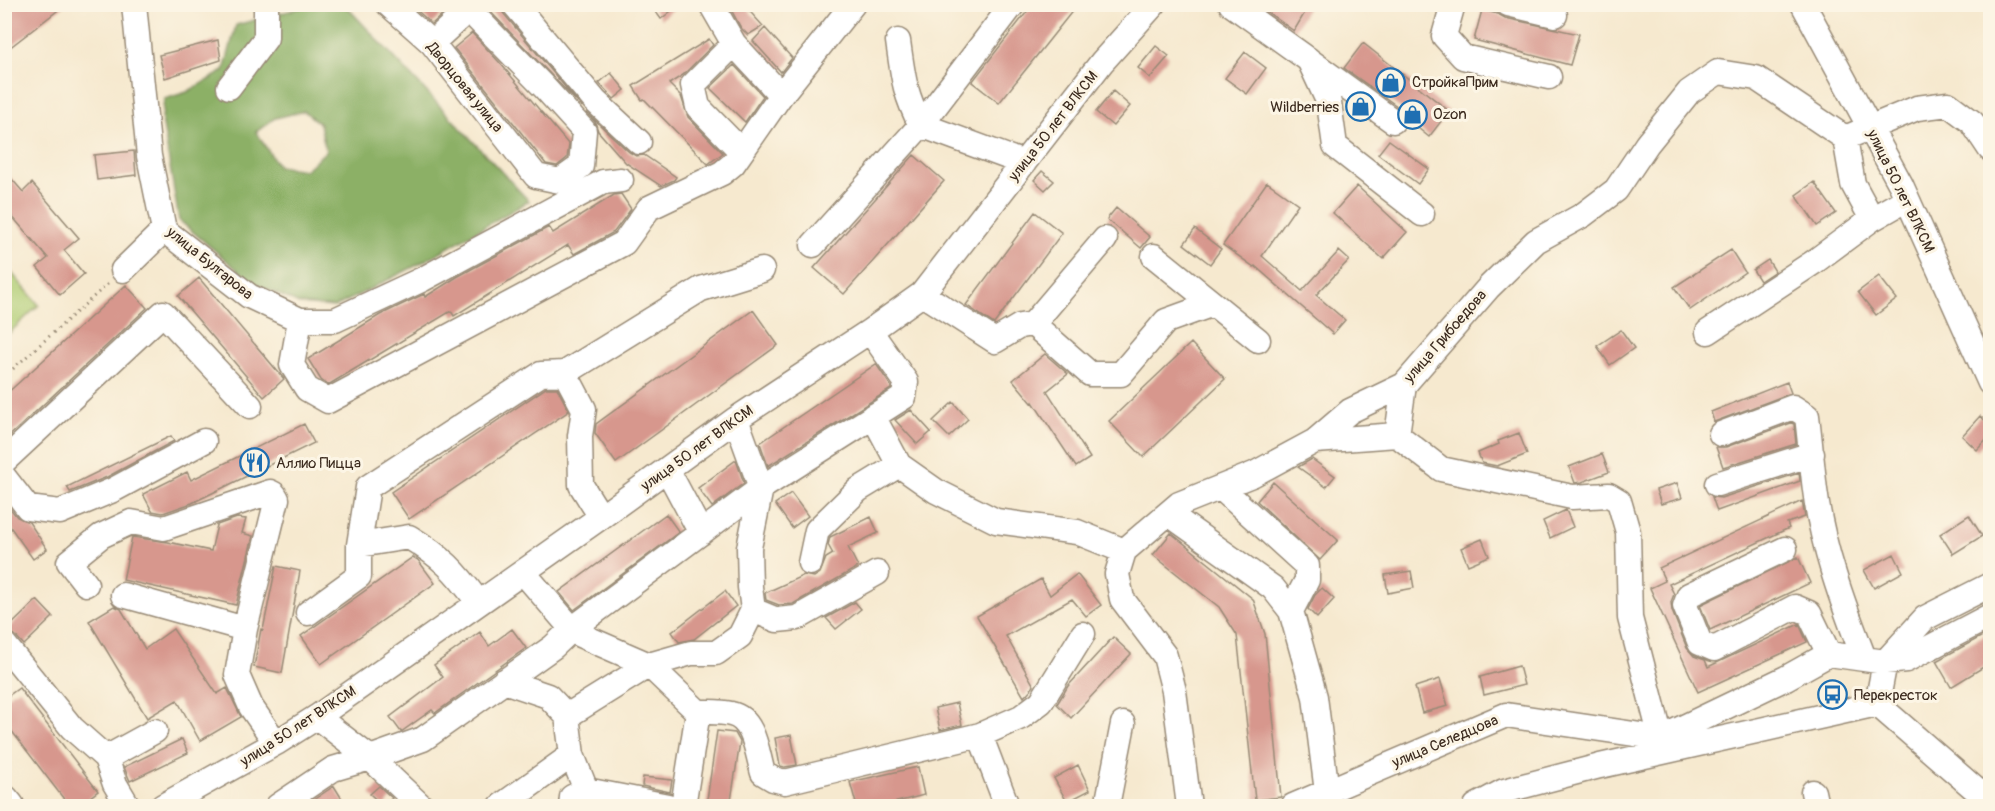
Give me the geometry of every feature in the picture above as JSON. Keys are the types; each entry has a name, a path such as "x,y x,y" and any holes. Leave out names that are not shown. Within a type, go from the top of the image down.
{"main road":[{"path":"4,800 9,807"}],"street":[{"name":"улица Булгарова","path":"134,4 148,156 164,230 249,296 300,321 335,320 423,279 603,182 621,180"},
{"path":"229,87 266,38 266,4"},
{"name":"Дворцовая улица","path":"388,4 432,43 536,176 560,182 580,166 584,131 465,7"},
{"path":"514,4 595,101 639,142"},
{"path":"711,4 734,44 781,95"},
{"path":"300,321 292,365 307,389 328,401 624,243 649,208 722,173 734,164 781,95 853,4"},
{"path":"813,245 921,125 1013,4"},
{"name":"улица 50 лет ВЛКСМ","path":"163,807 317,717 736,419 870,332 922,294 1102,62 1154,4"},
{"path":"1231,4 1393,120"},
{"path":"1453,4 1444,36 1463,57 1549,77"},
{"path":"1508,4 1555,15"},
{"name":"улица 50 лет ВЛКСМ","path":"1803,4 1907,199 1990,383"},
{"path":"432,43 465,7"},
{"path":"897,41 908,101 921,125 1024,163"},
{"path":"734,44 693,85 698,107 741,151"},
{"path":"1309,60 1329,103 1335,146 1422,214"},
{"name":"улица Грибоедова","path":"1124,551 1179,504 1254,474 1315,441 1350,411 1404,385 1489,287 1536,241 1583,215 1616,190 1647,144 1689,92 1718,72 1756,78 1845,138"},
{"path":"1872,219 1852,184 1845,138 1917,108 1948,104 1972,122 1990,149"},
{"path":"1708,332 1814,262 1872,219 1907,199"},
{"path":"123,270 164,230"},
{"path":"922,294 995,341 1020,326 1033,324 1105,239"},
{"path":"1154,256 1258,340"},
{"path":"308,613 359,576 359,545 368,487 541,374 565,373 701,289 762,270"},
{"path":"1033,324 1090,374 1121,374 1166,321 1213,304"},
{"path":"4,461 163,313 250,406"},
{"path":"279,807 333,769 423,739 553,647 572,629 760,488 903,397 906,382 870,332"},
{"path":"565,373 584,409 580,436 581,485 601,517"},
{"path":"1397,435 1404,385"},
{"path":"1721,434 1793,408 1807,416 1815,490 1830,562 1874,660 1877,704 1990,802"},
{"path":"873,416 898,465 936,491 996,520 1077,532 1124,551 1117,574 1122,599 1165,656 1174,691 1189,807"},
{"path":"567,716 649,664 691,653 716,653 740,636 753,610 748,548 760,488 736,419"},
{"path":"1315,441 1397,435 1441,469 1572,497 1609,495 1619,501 1628,532 1630,618 1665,745 1829,654 1874,660 1906,660 1990,616"},
{"path":"4,477 28,508 60,512 113,490 204,441"},
{"path":"1717,484 1812,454"},
{"path":"810,563 817,530 858,490 898,465"},
{"path":"667,468 701,533"},
{"path":"1221,488 1307,566 1307,580 1291,611"},
{"path":"86,584 69,562 101,536 131,522 164,528 270,492 274,494 277,499 245,629 237,675 251,707 276,743"},
{"path":"1169,514 1273,588 1291,611 1315,697 1327,792"},
{"path":"359,545 408,537 434,553 459,575 478,602"},
{"path":"1785,549 1689,595 1685,606 1692,625 1700,644 1714,649 1795,607 1809,613 1829,654"},
{"path":"523,572 572,629 580,635 649,664 698,712 732,714 743,719 751,730 763,773 772,779 785,782 980,735 1022,717 1041,702 1083,634"},
{"path":"753,610 777,620 797,618 877,573"},
{"path":"1874,660 1925,618 1990,585"},
{"path":"123,595 245,629"},
{"path":"4,645 72,728 106,758 115,784 128,807"},
{"path":"504,681 548,696 567,716 579,798 668,807"},
{"name":"улица Селедцова","path":"1476,807 1504,791 1600,766 1665,745 1877,704"},
{"path":"683,807 698,712"},
{"name":"улица Селедцова","path":"1293,807 1506,715 1665,745"},
{"path":"317,717 370,758 421,807"},
{"path":"1107,807 1123,724"},
{"path":"106,758 155,731"},
{"path":"980,735 1007,807"},
{"path":"501,807 572,754"}],"path":[{"path":"4,377 123,270"}],"green space":[{"path":"311,5 345,5 529,201 421,263 335,307 299,304 252,282 179,220 162,119 164,99 187,92 224,71 236,25","holes":["304,111 320,124 326,151 305,170 278,166 256,132 275,118"]},
{"path":"4,264 39,305 5,337 4,337"}],"building":[{"path":"4,4 66,4 4,52"},
{"path":"410,4 449,4 449,8 432,24"},
{"path":"483,4 500,4 503,13 582,107"},
{"path":"650,4 680,4 661,19"},
{"path":"728,4 743,4 763,26 748,35 741,28"},
{"path":"1033,4 1078,4 999,103 972,82"},
{"path":"1256,4 1310,4 1294,31"},
{"path":"1482,10 1505,18 1579,34 1570,65 1474,40"},
{"path":"765,28 792,58 781,72 753,41"},
{"path":"472,33 569,145 567,158 557,166 546,164 454,48"},
{"path":"709,39 713,45 683,75 669,84 681,96 688,117 723,153 708,164 644,99 642,100 633,86"},
{"path":"218,40 221,60 165,78 159,55"},
{"path":"1363,43 1449,111 1429,137 1407,119 1401,109 1344,68"},
{"path":"1156,46 1169,56 1150,78 1138,68"},
{"path":"1245,52 1266,68 1247,94 1225,78"},
{"path":"734,65 763,96 745,122 710,88"},
{"path":"611,73 625,90 614,99 599,83"},
{"path":"1113,91 1130,106 1113,126 1096,112"},
{"path":"586,112 629,152 636,156 644,155 676,177 674,180 661,186 626,163 598,131 595,122"},
{"path":"1389,140 1429,169 1418,184 1378,154"},
{"path":"134,151 136,175 97,180 94,155"},
{"path":"914,155 944,181 844,294 814,268"},
{"path":"4,170 23,192 32,183 79,238 64,250 84,274 60,295 37,267 48,258 4,207"},
{"path":"1042,171 1054,181 1045,190 1034,180"},
{"path":"1267,182 1298,204 1262,256 1302,291 1339,251 1349,260 1316,295 1345,320 1333,334 1255,266 1223,245"},
{"path":"1814,182 1836,213 1817,226 1796,195"},
{"path":"1357,186 1407,232 1383,259 1333,213"},
{"path":"621,194 631,209 614,232 574,254 568,245 454,316 451,311 328,385 321,380 308,359 380,315 424,294 425,297 549,227 553,233 614,195"},
{"path":"1116,208 1150,237 1141,248 1107,219"},
{"path":"1035,212 1062,233 994,324 966,305"},
{"path":"1195,229 1221,249 1210,264 1184,244"},
{"path":"1731,250 1745,272 1690,310 1674,287"},
{"path":"1768,260 1775,271 1760,281 1753,270"},
{"path":"1879,276 1897,299 1876,315 1858,292"},
{"path":"199,278 284,379 264,397 178,296"},
{"path":"126,285 147,308 4,441 4,396"},
{"path":"753,310 778,345 616,463 595,433 596,424"},
{"path":"1621,330 1634,348 1610,365 1597,346"},
{"path":"1191,343 1225,379 1143,457 1109,421"},
{"path":"1045,354 1068,374 1047,391 1090,458 1076,467 1033,402 1013,380"},
{"path":"876,364 891,389 768,466 760,443"},
{"path":"1787,382 1791,393 1714,422 1711,412"},
{"path":"546,388 557,388 569,411 409,519 391,492"},
{"path":"953,402 968,419 949,437 933,421"},
{"path":"911,410 931,432 917,444 895,420"},
{"path":"1980,416 1990,425 1990,436 1977,450 1962,436"},
{"path":"1791,423 1794,424 1796,444 1723,467 1716,447 1726,447"},
{"path":"304,424 314,443 192,503 163,513 152,511 143,494 187,472 191,480"},
{"path":"1519,433 1527,454 1497,466 1482,463 1478,453 1499,444 1498,441"},
{"path":"171,436 174,441 107,477 70,492 67,487"},
{"path":"1602,454 1609,472 1575,483 1569,467"},
{"path":"1312,459 1335,476 1326,487 1298,467"},
{"path":"736,460 744,483 712,507 698,488"},
{"path":"1799,473 1800,481 1717,511 1712,497 1721,498"},
{"path":"1273,482 1338,540 1320,560 1257,501"},
{"path":"1677,483 1682,498 1661,504 1656,490"},
{"path":"791,493 808,516 792,528 775,504"},
{"path":"4,501 17,517 29,522 47,549 33,559 4,518"},
{"path":"1802,501 1805,517 1787,523 1789,528 1669,584 1674,594 1671,602 1672,611 1687,648 1694,656 1705,660 1708,667 1799,624 1807,642 1698,692 1650,588 1665,581 1659,568"},
{"path":"1566,510 1573,527 1550,538 1543,521"},
{"path":"666,514 679,532 574,610 559,592"},
{"path":"1969,515 1982,536 1953,554 1940,534"},
{"path":"871,517 878,533 848,547 858,567 793,604 779,605 766,600 765,593 804,575 814,577 820,573 826,558 833,554 828,545 830,537"},
{"path":"237,518 246,519 242,533 253,536 236,605 123,580 132,537 211,551 217,525"},
{"path":"1171,533 1253,599 1265,634 1281,797 1255,800 1237,635 1219,607 1153,555"},
{"path":"1482,539 1489,556 1468,565 1461,548"},
{"path":"1894,554 1903,572 1874,588 1864,570"},
{"path":"413,557 418,560 435,583 321,664 301,636"},
{"path":"1798,557 1810,583 1710,630 1700,605"},
{"path":"276,566 300,571 282,673 254,667"},
{"path":"1411,571 1414,588 1388,593 1385,575"},
{"path":"1077,574 1101,605 1086,616 1072,599 1006,636 1034,686 1024,697 977,616 1041,579 1050,595"},
{"path":"1322,588 1334,599 1317,618 1308,609 1315,595"},
{"path":"725,591 736,606 694,639 679,642 672,632"},
{"path":"37,600 53,617 24,645 15,635 6,630"},
{"path":"855,602 861,609 836,629 826,618"},
{"path":"114,606 121,609 145,649 173,629 217,694 227,688 241,717 200,741 177,700 147,718 89,621"},
{"path":"512,629 526,648 435,713 432,710 401,732 390,717 443,677 434,665 480,632 489,646"},
{"path":"1990,632 1990,663 1951,687 1936,661"},
{"path":"1113,637 1131,654 1071,718 1057,704 1068,686"},
{"path":"1519,666 1524,685 1484,695 1480,677"},
{"path":"1440,679 1448,706 1422,713 1415,687"},
{"path":"19,688 98,791 77,807 70,807 4,721 4,699"},
{"path":"957,703 962,725 940,730 935,708"},
{"path":"717,731 735,733 740,742 730,807 706,807"},
{"path":"791,735 797,765 780,766 775,738"},
{"path":"182,739 188,753 130,781 124,767"},
{"path":"1078,765 1090,790 1067,802 1054,778"},
{"path":"918,767 924,795 885,805 885,807 857,807 850,782"},
{"path":"643,777 672,780 670,792 642,786"},
{"path":"334,786 347,807 303,807"},
{"path":"379,786 392,798 384,807 370,794"}],"place":[{"name":"СтройкаПрим","path":"1391,82"},
{"name":"Wildberries","path":"1360,107"},
{"name":"Ozon","path":"1412,114"},
{"name":"Аллио Пицца","path":"255,463"},
{"name":"Перекресток","path":"1833,695"}]}
